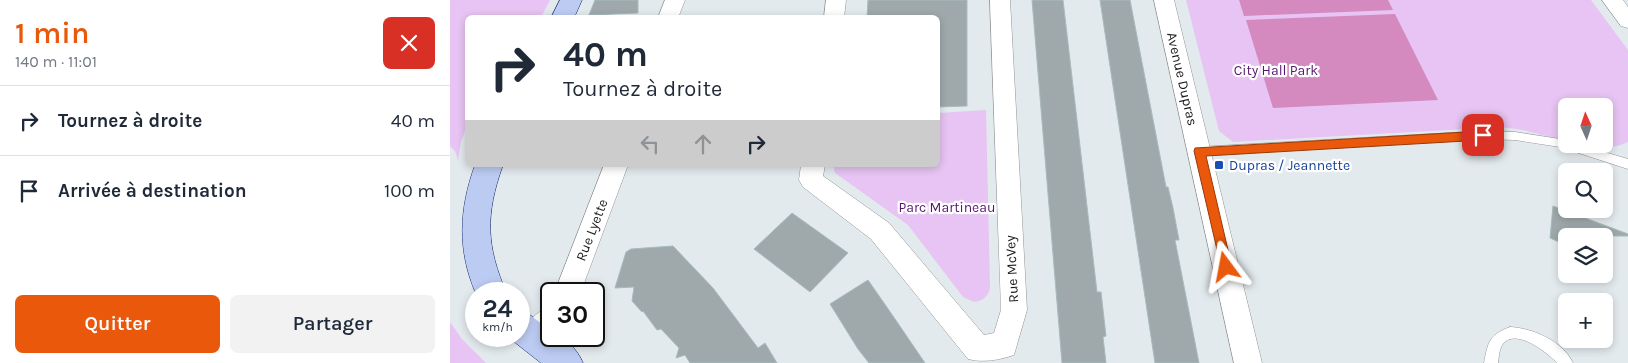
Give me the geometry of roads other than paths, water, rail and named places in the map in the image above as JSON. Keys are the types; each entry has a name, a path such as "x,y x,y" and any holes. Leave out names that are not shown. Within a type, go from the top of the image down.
{"main road":[{"path":"564,15 571,0"},
{"path":"487,167 477,202 475,228 480,263 487,282"},
{"path":"534,327 567,363"}],"street":[{"path":"669,15 675,0"},
{"path":"834,15 836,0"},
{"name":"Rue McVey","path":"813,167 811,180 880,232 978,349 1004,345 1014,310 1000,0"},
{"name":"Avenue Dupras","path":"1164,0 1248,363"},
{"path":"1612,0 1628,21"},
{"name":"Rue Lyette","path":"572,282 615,167"}],"lane":[{"path":"1199,151 1483,135 1515,136 1560,143 1628,164"},
{"path":"1491,363 1491,352 1495,342 1504,336 1515,333 1529,335 1542,341 1555,350 1566,363"}],"place":[{"name":"Dupras / Jeannette","path":"1219,165"}],"park label":[{"name":"City Hall Park","path":"1276,70"},
{"name":"Parc Martineau","path":"947,207"}]}
